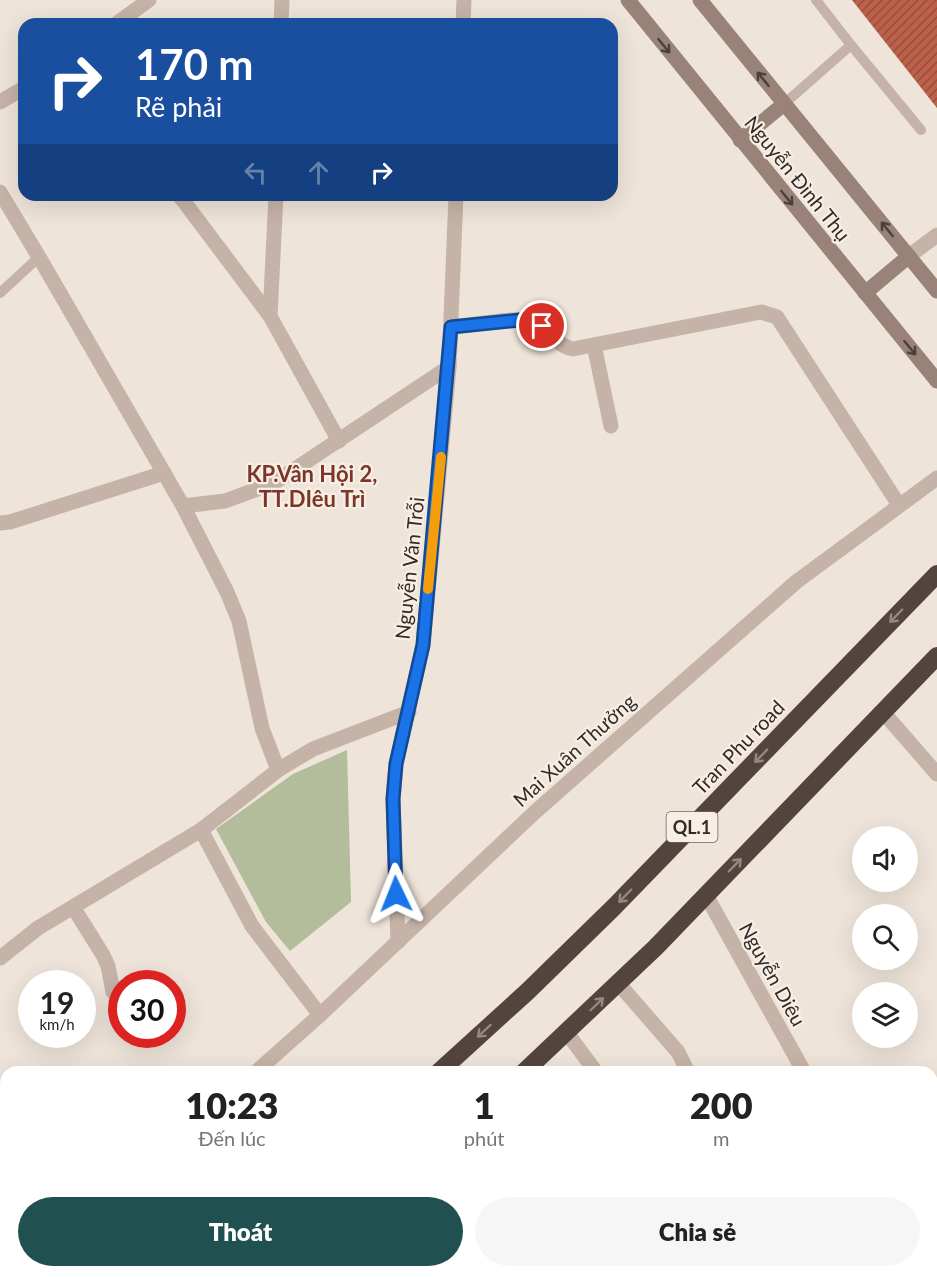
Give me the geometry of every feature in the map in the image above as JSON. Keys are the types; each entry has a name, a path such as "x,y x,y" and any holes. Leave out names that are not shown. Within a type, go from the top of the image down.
{"highway":[{"name":"Tran Phu road","path":"446,1066 528,991 614,907 937,574"},
{"name":"QL.1","path":"531,1066 618,983 937,656"}],"street":[{"path":"124,18 149,0"},
{"path":"281,18 282,0"},
{"path":"463,18 464,0"},
{"name":"Nguyễn Đình Thụ","path":"628,0 937,381"},
{"name":"Nguyễn Đình Thụ","path":"700,0 937,291"},
{"path":"0,102 18,92"},
{"path":"740,140 784,104"},
{"path":"0,192 183,506 239,621 262,728 278,770"},
{"path":"184,201 270,315 339,441"},
{"path":"270,315 276,201"},
{"name":"Nguyễn Văn Trỗi","path":"398,942 393,799 396,764 423,645 449,367 456,201"},
{"path":"865,293 937,235"},
{"path":"451,327 530,319 542,326 563,347 573,349 761,312 777,317 899,505"},
{"path":"594,345 611,426"},
{"path":"183,506 225,501 274,483 449,367"},
{"path":"0,524 164,473"},
{"name":"Mai Xuân Thưởng","path":"263,1066 320,1016 535,812 796,582 937,478"},
{"path":"0,958 38,928 201,830 278,770 313,749 409,712"},
{"path":"883,712 937,774"},
{"path":"201,830 252,926 320,1016"},
{"name":"Nguyễn Diêu","path":"706,894 801,1066"},
{"path":"73,907 103,955 109,970"},
{"path":"618,983 678,1052 685,1066"},
{"path":"567,1033 592,1066"}],"lane":[{"path":"816,0 850,45 921,130"},
{"path":"784,104 850,45"},
{"path":"0,293 39,256"}],"green space":[{"path":"347,750 351,902 290,951 266,922 216,829 293,774"}],"building":[{"path":"852,0 937,0 937,108"}],"slow traffic":[{"path":"428,589 441,457"}],"district":[{"name":"KP.Vân Hội 2, TT.DIêu Trì","path":"312,486"}],"route":[{"path":"396,894 393,799 396,764 423,645 451,327 530,319 542,326"}]}
